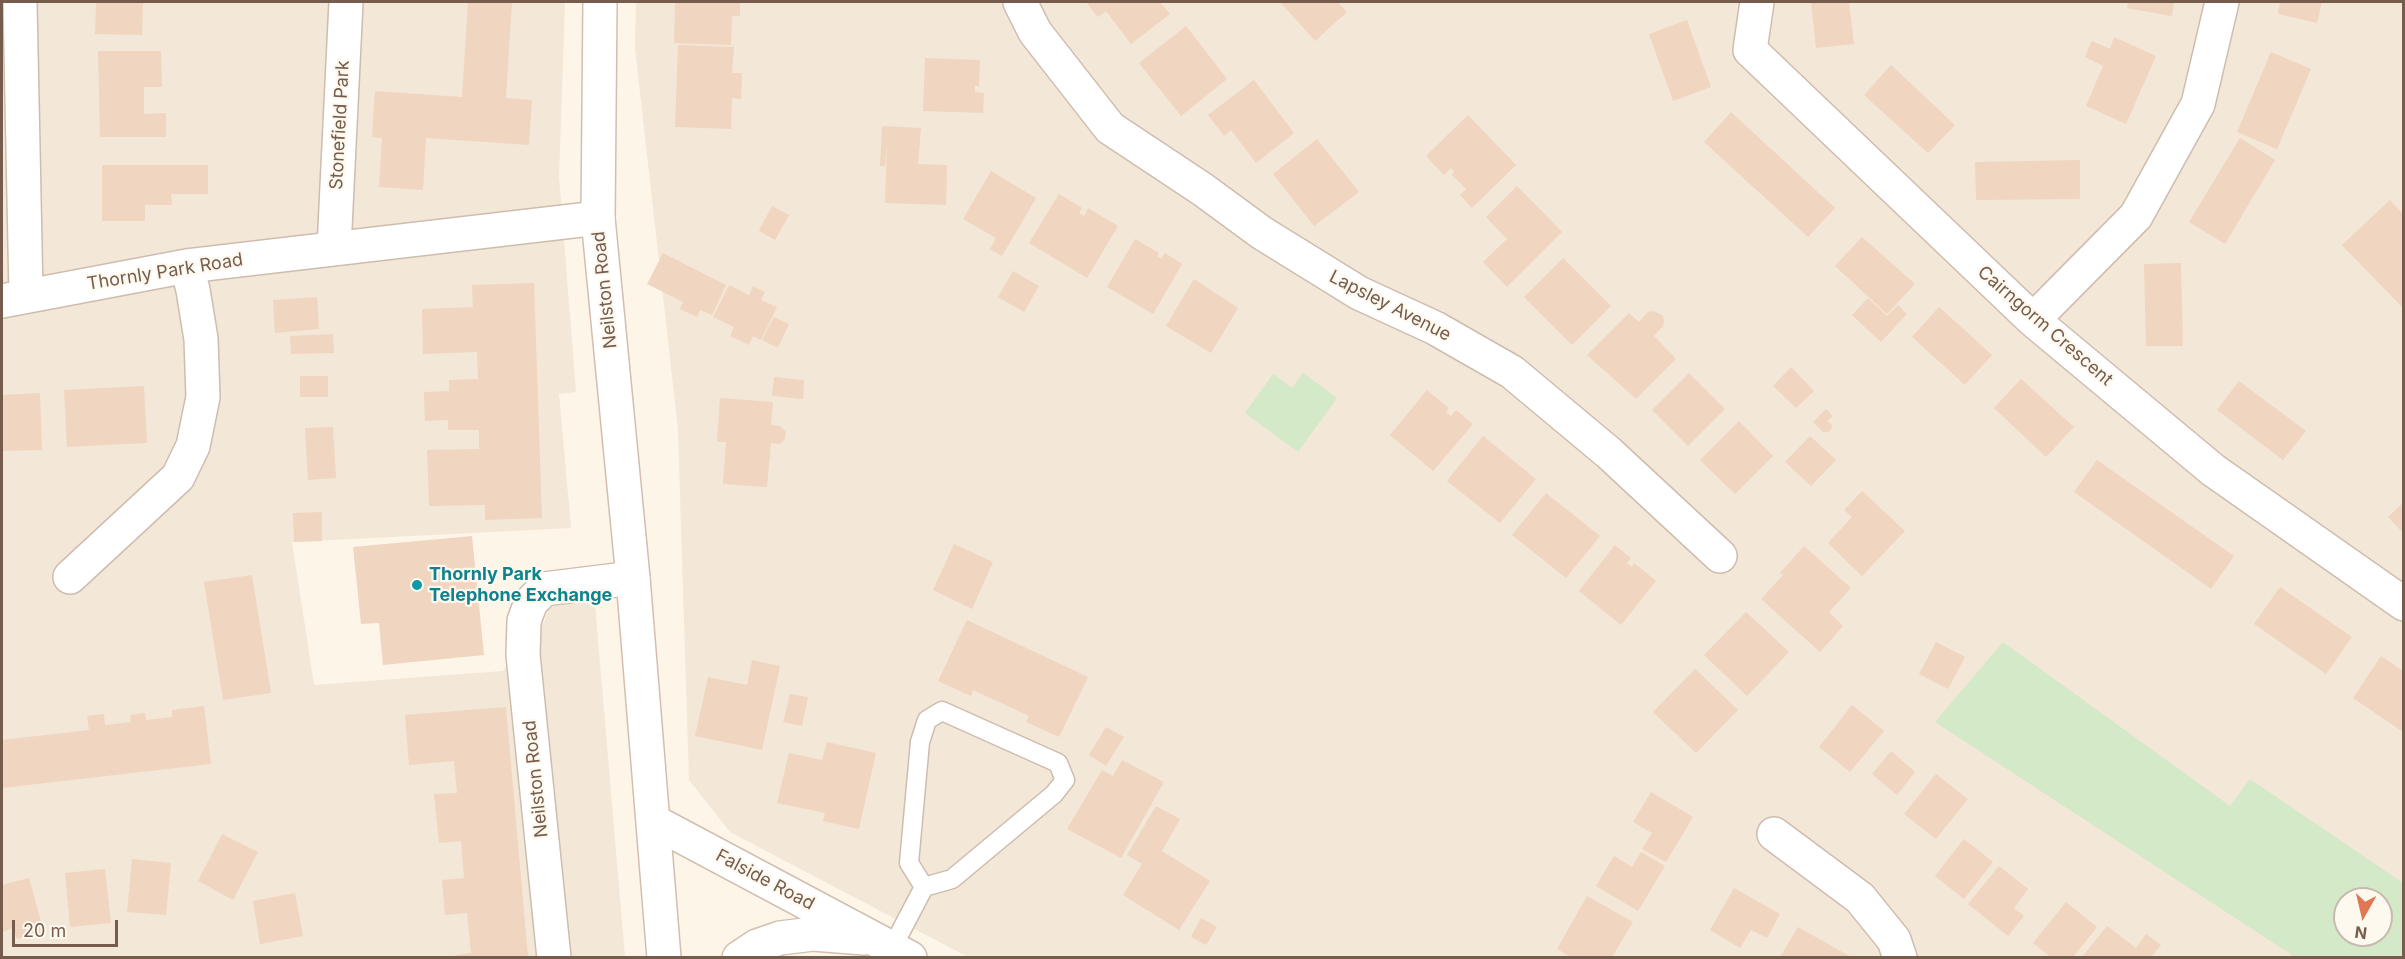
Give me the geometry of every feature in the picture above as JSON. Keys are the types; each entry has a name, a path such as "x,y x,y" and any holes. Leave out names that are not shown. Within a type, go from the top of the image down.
{"street":[{"name":"Thornly Park Road","path":"20,2 14,298 187,266 598,218"},
{"name":"Stonefield Park","path":"334,248 346,2"},
{"name":"Neilston Road","path":"600,2 598,218 633,578 664,957"},
{"name":"Lapsley Avenue","path":"1020,2 1035,32 1110,128 1202,189 1262,233 1359,293 1435,328 1512,372 1609,453 1719,556"},
{"name":"Cairngorm Crescent","path":"1758,2 1750,50 2033,320 2213,470 2403,604"},
{"path":"2033,320 2136,216 2198,104 2222,2"},
{"path":"70,577 178,477 193,446 203,396 201,339 187,266"},
{"name":"Neilston Road","path":"554,957 523,655 524,621 531,602 544,589 633,578"},
{"name":"Falside Road","path":"653,821 893,948"},
{"path":"1774,834 1860,898 1894,940 1900,957"},
{"name":"Falside Road","path":"739,957 757,946 780,938 813,934 893,948"}],"lane":[{"path":"893,948 924,887 952,879 1054,794 1065,780 1058,763 942,711 927,720 920,742 909,864 924,887"}],"shaded area":[{"path":"2,2 565,2 559,177 576,392 559,394 571,528 292,542 314,685 503,671 544,622 548,610 558,602 589,597 595,605 625,957 2,958"},
{"path":"636,2 2403,2 2403,957 968,957 730,832 689,780 678,429 635,48"}],"green space":[{"path":"1303,373 1337,398 1298,452 1245,413 1273,374 1292,388"},
{"path":"2003,642 2230,806 2250,779 2403,883 2403,957 2295,957 1935,722"}],"building":[{"path":"96,2 143,2 142,35 95,34"},
{"path":"468,2 512,2 506,98 532,100 529,145 426,138 423,190 379,187 382,138 372,137 375,91 462,97"},
{"path":"675,2 740,2 740,16 732,16 731,45 674,43"},
{"path":"1086,2 1160,2 1170,14 1131,44 1106,11 1098,17"},
{"path":"1282,2 1338,2 1347,12 1315,41"},
{"path":"1811,2 1849,2 1854,44 1816,48"},
{"path":"2128,2 2174,2 2172,16 2127,8"},
{"path":"2280,2 2322,2 2317,23 2278,14"},
{"path":"1687,20 1711,87 1673,101 1649,34"},
{"path":"1186,26 1227,79 1181,116 1139,63"},
{"path":"2114,37 2156,56 2126,124 2086,106 2103,66 2085,57 2092,41 2110,49"},
{"path":"678,45 734,47 732,73 742,73 741,99 732,98 731,129 675,127"},
{"path":"98,51 161,51 162,87 144,87 144,114 166,113 166,137 100,137"},
{"path":"2271,52 2311,69 2277,149 2237,132"},
{"path":"925,58 980,60 979,86 975,86 975,92 984,93 983,113 923,111"},
{"path":"1891,65 1955,125 1928,153 1864,95"},
{"path":"1254,80 1294,133 1256,163 1231,130 1224,136 1208,115"},
{"path":"1731,112 1835,208 1808,237 1704,142"},
{"path":"1468,115 1516,165 1472,208 1460,195 1466,189 1452,175 1454,172 1451,168 1444,175 1426,156"},
{"path":"882,126 921,128 918,164 947,165 946,205 885,203 887,142 885,166 880,166"},
{"path":"2240,138 2275,160 2225,244 2189,222"},
{"path":"1317,139 1359,192 1314,226 1273,174"},
{"path":"2080,160 2080,199 1976,200 1975,162"},
{"path":"102,165 208,165 208,194 171,194 172,205 145,205 145,221 102,221"},
{"path":"991,171 1036,198 1002,256 990,249 996,238 963,219"},
{"path":"1517,186 1562,232 1507,287 1483,262 1507,239 1486,217"},
{"path":"1059,194 1082,208 1079,213 1084,216 1088,208 1118,226 1087,278 1029,243"},
{"path":"2390,200 2403,214 2403,308 2342,245"},
{"path":"772,206 789,215 775,240 759,231"},
{"path":"1862,237 1915,284 1887,314 1835,266"},
{"path":"1135,239 1159,253 1157,256 1161,259 1165,253 1182,264 1153,314 1107,287"},
{"path":"663,253 726,285 712,315 700,310 697,317 680,309 683,302 647,284"},
{"path":"1563,258 1611,306 1572,345 1524,297"},
{"path":"2181,263 2183,346 2146,346 2144,264"},
{"path":"1013,271 1039,286 1024,312 998,297"},
{"path":"1194,279 1238,308 1211,353 1166,326"},
{"path":"534,283 542,518 485,520 485,505 429,506 427,450 479,449 479,430 448,430 448,420 425,421 424,392 449,391 449,380 478,379 477,352 423,354 422,309 473,307 472,285"},
{"path":"729,285 749,295 753,286 765,292 761,300 777,307 761,340 753,336 749,345 730,336 734,327 713,317"},
{"path":"317,297 319,329 275,333 273,300"},
{"path":"1868,298 1887,316 1898,305 1907,314 1881,342 1852,315"},
{"path":"1939,307 1992,355 1965,385 1912,337"},
{"path":"1654,311 1663,316 1664,321 1663,326 1654,336 1676,359 1636,399 1587,355 1629,313 1639,322 1648,312"},
{"path":"774,317 789,324 778,348 762,340"},
{"path":"333,334 334,353 291,354 290,336"},
{"path":"1791,367 1814,391 1796,408 1773,386"},
{"path":"1689,373 1725,409 1688,446 1652,410"},
{"path":"300,376 328,376 328,397 300,397"},
{"path":"774,377 804,380 803,399 772,396"},
{"path":"2021,379 2074,427 2046,457 1994,408"},
{"path":"2239,381 2306,431 2283,460 2217,410"},
{"path":"144,386 147,443 67,447 64,390"},
{"path":"1427,390 1449,408 1446,412 1451,416 1456,410 1473,424 1433,471 1390,435"},
{"path":"40,393 42,450 2,451 2,395"},
{"path":"720,398 773,402 771,425 780,426 786,432 785,439 780,444 771,443 767,487 723,484 726,442 717,442"},
{"path":"1826,409 1833,416 1827,421 1832,425 1828,432 1823,432 1813,422"},
{"path":"1739,421 1773,456 1735,494 1700,460"},
{"path":"333,427 336,478 308,480 305,428"},
{"path":"1483,436 1536,479 1500,523 1447,481"},
{"path":"1810,436 1836,460 1811,486 1785,462"},
{"path":"2097,460 2234,556 2211,589 2074,492"},
{"path":"1862,491 1905,531 1862,576 1828,543 1852,517 1844,510"},
{"path":"1546,493 1600,536 1566,578 1512,535"},
{"path":"2403,503 2403,533 2388,517"},
{"path":"322,512 322,541 294,542 293,513"},
{"name":"Thornly Park Telephone Exchange","path":"472,536 484,655 383,665 379,623 361,624 353,547"},
{"path":"954,544 993,562 972,609 933,590"},
{"path":"1615,545 1631,558 1627,563 1632,567 1634,563 1656,581 1621,625 1579,591"},
{"path":"1804,546 1851,588 1829,612 1843,626 1820,652 1761,599 1783,575 1780,573"},
{"path":"252,575 271,693 223,700 204,582"},
{"path":"2280,587 2352,637 2326,674 2254,624"},
{"path":"1746,612 1789,652 1747,696 1704,655"},
{"path":"967,620 1088,677 1059,737 1026,722 1029,716 973,690 971,696 938,681"},
{"path":"1936,642 1965,657 1948,689 1919,674"},
{"path":"2381,656 2403,671 2403,732 2353,698"},
{"path":"752,660 780,666 762,750 695,736 708,677 747,685"},
{"path":"1695,669 1738,710 1696,753 1653,712"},
{"path":"790,694 808,697 802,726 783,722"},
{"path":"1852,705 1884,731 1850,772 1819,747"},
{"path":"204,706 211,764 2,788 2,740 89,730 87,716 104,714 105,725 131,722 130,715 145,713 146,720 172,717 172,710"},
{"path":"506,707 528,957 455,957 455,955 471,953 467,913 445,915 442,880 464,878 461,841 439,843 434,794 457,793 454,761 409,765 405,715"},
{"path":"1106,727 1124,737 1106,766 1089,755"},
{"path":"827,742 876,753 859,829 823,821 825,813 777,803 789,753 822,760"},
{"path":"1891,751 1915,772 1897,795 1872,774"},
{"path":"1122,760 1164,782 1121,858 1067,829 1102,770 1113,776"},
{"path":"1936,774 1968,799 1936,839 1904,814"},
{"path":"1651,792 1693,817 1666,862 1642,849 1652,833 1633,822"},
{"path":"1156,806 1180,819 1162,851 1210,881 1179,930 1123,895 1142,864 1127,855"},
{"path":"222,834 258,852 233,900 198,881"},
{"path":"1964,839 1993,862 1964,899 1935,876"},
{"path":"1641,852 1665,866 1638,911 1596,886 1614,856 1632,867"},
{"path":"132,859 171,863 166,915 127,912"},
{"path":"1999,866 2028,889 2014,908 2024,916 2008,936 1968,904"},
{"path":"105,869 111,923 70,927 65,873"},
{"path":"29,878 44,932 17,939 13,928 2,932 2,885"},
{"path":"1734,888 1780,914 1767,938 1751,930 1740,948 1710,930"},
{"path":"295,893 303,936 260,944 253,901"},
{"path":"1587,896 1633,922 1612,957 1571,957 1557,949"},
{"path":"2066,902 2097,927 2073,957 2051,957 2033,943"},
{"path":"1201,918 1217,927 1206,945 1191,937"},
{"path":"2107,926 2136,948 2146,934 2161,945 2151,957 2082,957"},
{"path":"1798,927 1851,957 1780,957"}],"place":[{"name":"Thornly Park Telephone Exchange","path":"417,585"}]}
